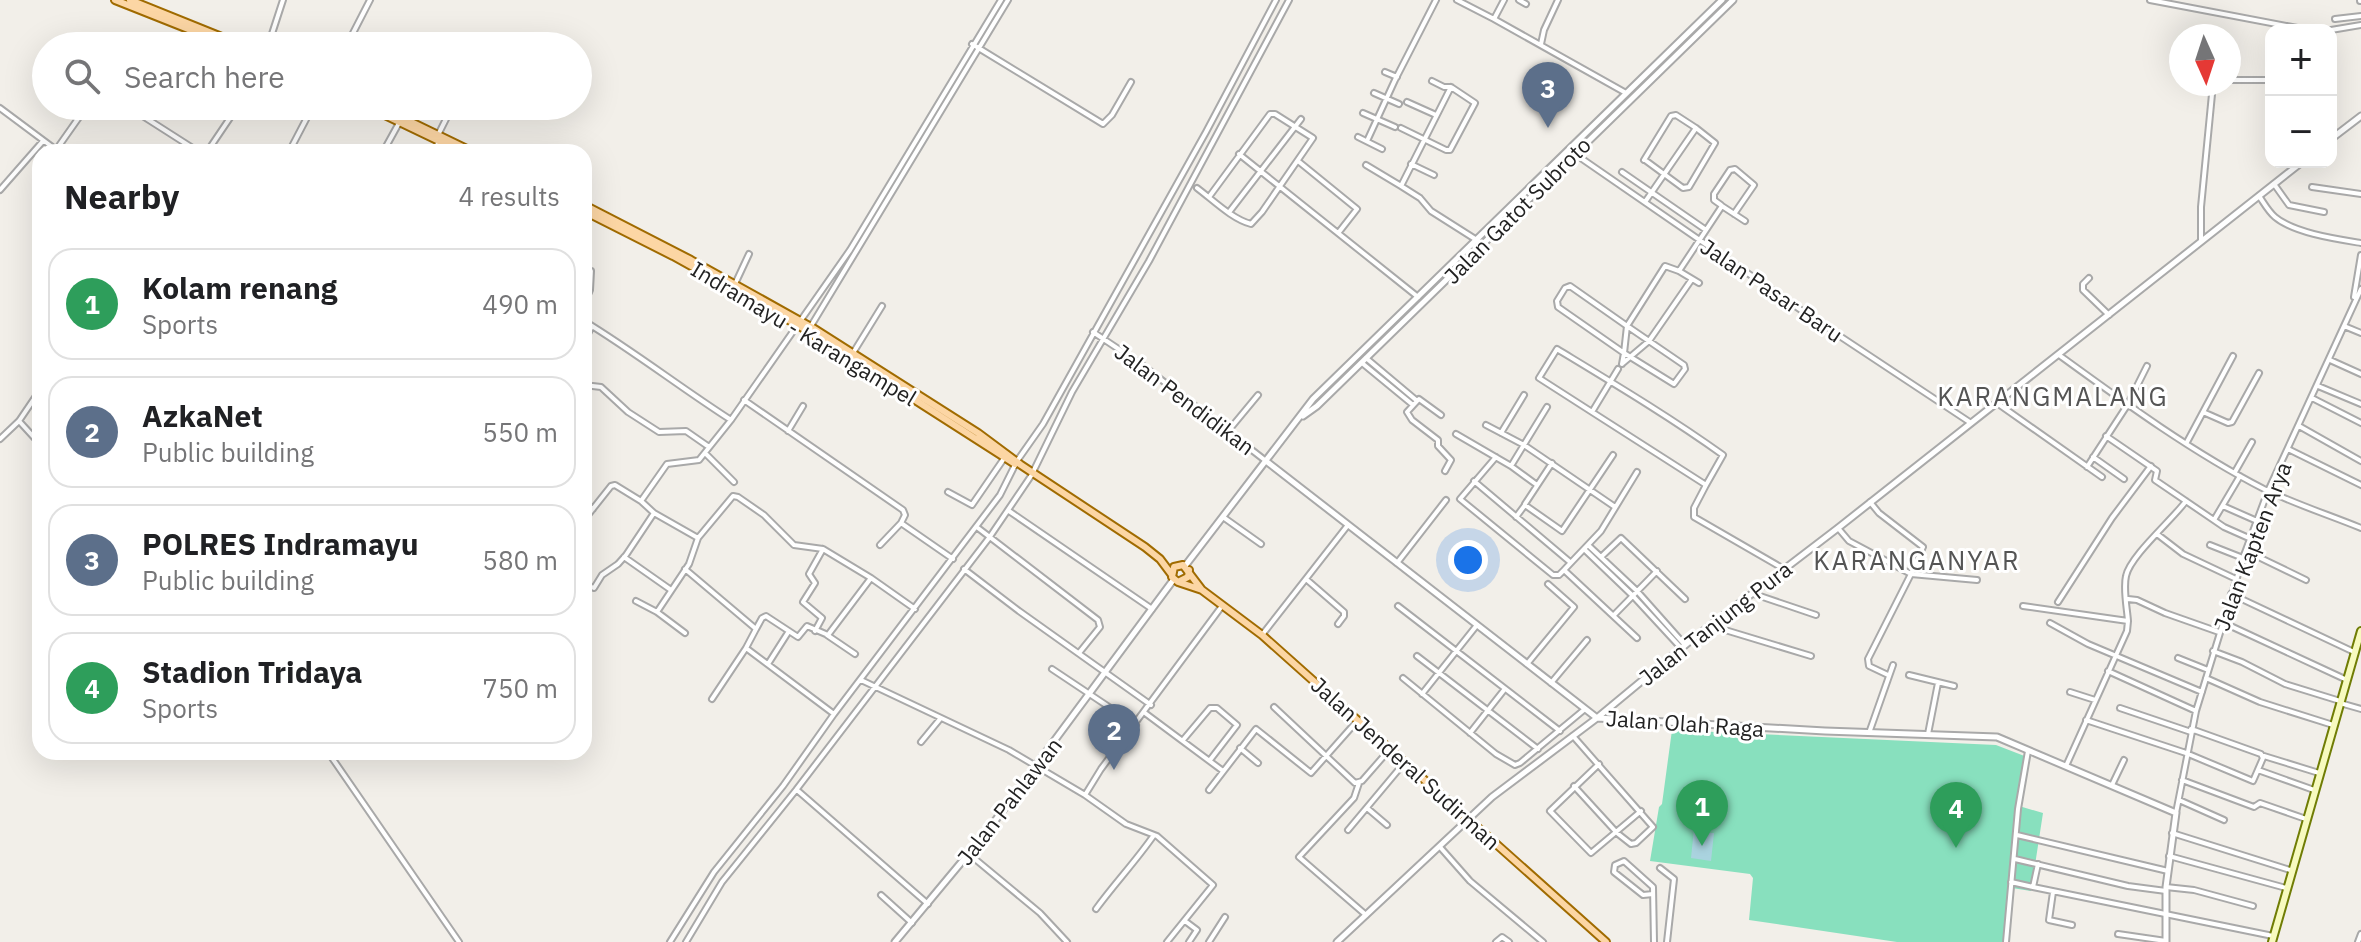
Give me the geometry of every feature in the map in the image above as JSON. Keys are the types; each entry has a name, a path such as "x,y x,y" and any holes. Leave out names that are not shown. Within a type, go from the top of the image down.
{"main road":[{"path":"115,0 196,32"},
{"path":"130,0 209,32"},
{"path":"400,120 454,144"},
{"path":"440,138 449,144"},
{"path":"592,213 735,285 804,325"},
{"name":"Indramayu - Karangampel","path":"592,213 853,353 1018,464"},
{"name":"Indramayu - Karangampel","path":"804,325 1160,559"},
{"path":"1160,559 1185,567 1202,590"},
{"path":"1160,559 1175,579 1202,590"},
{"path":"1175,579 1174,567 1185,567"},
{"path":"1175,579 1187,579 1185,567"},
{"name":"Jalan Jenderal Sudirman","path":"1202,590 1262,635 1606,942"},
{"path":"2273,939 2290,870 2361,631"}],"street":[{"path":"273,32 283,0"},
{"path":"354,32 370,0"},
{"path":"804,325 1001,0"},
{"path":"641,501 667,464 695,461 705,453 804,325 1008,0"},
{"path":"686,942 722,882 1009,511 1033,473 1099,335 1276,0"},
{"path":"670,942 714,872 783,786 834,714 863,681 1000,495 1209,148 1289,0"},
{"path":"1367,141 1436,0"},
{"path":"1457,0 1626,93"},
{"path":"1494,19 1504,0"},
{"path":"1519,0 1526,4"},
{"path":"1541,44 1558,0"},
{"name":"Jalan Gatot Subroto","path":"1185,567 1313,399 1722,0"},
{"name":"Jalan Gatot Subroto","path":"1299,418 1317,406 1733,0"},
{"path":"2150,0 2276,24"},
{"path":"2335,19 2361,16"},
{"path":"2337,29 2361,25"},
{"path":"972,44 1103,124 1112,115 1131,82"},
{"path":"959,65 966,69"},
{"path":"1385,72 1397,77"},
{"path":"2241,80 2265,80"},
{"path":"1363,113 1450,150 1474,101 1451,87 1432,81"},
{"path":"1401,186 1451,87"},
{"path":"1374,93 1399,104"},
{"path":"2201,243 2201,207 2212,96"},
{"path":"1407,102 1436,115"},
{"path":"0,108 47,144"},
{"path":"1197,188 1209,197 1245,222 1253,223 1313,139 1275,114 1270,114 1209,197"},
{"path":"1673,115 1715,143 1689,187 1683,188 1664,175 1644,160 1673,115"},
{"path":"2337,134 2361,116"},
{"path":"1230,211 1301,119"},
{"path":"62,144 78,120"},
{"path":"149,120 186,144"},
{"path":"212,144 229,120"},
{"path":"293,144 306,120"},
{"path":"387,144 400,120"},
{"path":"437,144 446,120"},
{"path":"1645,202 1696,128"},
{"path":"1358,137 1382,149"},
{"path":"1201,143 1209,148"},
{"path":"0,190 32,154"},
{"path":"1239,154 1418,297"},
{"name":"Jalan Pasar Baru","path":"1575,154 1971,423"},
{"path":"1298,161 1357,209 1338,232"},
{"path":"1411,164 1434,175"},
{"path":"1366,165 1420,198 1431,211 1483,244"},
{"name":"Jalan Tanjung Pura","path":"1340,941 1468,818 1515,778 1597,718 1683,646 1838,528 2294,168"},
{"path":"1734,214 1754,185 1737,170 1730,170 1714,194 1714,200 1722,206 1734,214 1745,221"},
{"path":"1622,172 1706,230"},
{"path":"2274,184 2289,205 2324,212"},
{"path":"2312,187 2361,194"},
{"path":"2259,196 2281,221 2315,234 2361,243"},
{"path":"1679,271 1722,206"},
{"path":"735,285 749,254"},
{"path":"2354,299 2361,255"},
{"path":"1692,279 1649,341 1622,364 1627,326 1665,266 1679,271 1699,283"},
{"path":"2089,278 2083,284 2083,290 2109,315"},
{"path":"1570,286 1649,341 1685,367 1676,384 1624,353 1558,307 1557,301 1565,288 1570,286"},
{"name":"Jalan Kapten Arya","path":"2176,813 2191,730 2243,558 2268,491 2361,289"},
{"path":"853,353 882,306"},
{"path":"592,326 657,367 691,395 731,420"},
{"path":"2344,326 2361,333"},
{"name":"Jalan Pendidikan","path":"1099,335 1229,430 1266,461"},
{"path":"1706,485 1539,378 1557,349 1723,455 1694,508 1694,517 1784,569"},
{"path":"2059,355 2237,474 2268,491 2361,528"},
{"path":"2187,443 2233,356"},
{"path":"1364,360 1414,402"},
{"path":"2330,360 2361,374"},
{"path":"2087,467 2128,404 2147,366"},
{"path":"1592,412 1618,369"},
{"path":"2203,412 2231,423 2259,373"},
{"path":"592,386 601,387 628,412 659,432 686,431 709,447"},
{"path":"2318,386 2361,404"},
{"path":"1229,430 1258,395"},
{"path":"1501,433 1524,395"},
{"path":"2312,398 2361,423"},
{"path":"1441,415 1420,399 1407,412 1438,440 1438,446 1451,460 1445,471"},
{"path":"744,400 903,510 905,515 901,523 880,545"},
{"path":"0,439 19,421 32,402"},
{"path":"1997,403 2102,477"},
{"path":"788,431 803,406"},
{"path":"1511,466 1547,407"},
{"path":"19,421 32,435"},
{"path":"1486,425 1524,445 1615,507"},
{"path":"2299,426 2361,461"},
{"path":"1456,434 1537,485"},
{"path":"2106,436 2157,471 2155,480 2214,520 2251,539"},
{"path":"2214,520 2252,442"},
{"path":"2288,449 2361,485"},
{"path":"705,453 734,482"},
{"path":"1525,505 1562,531 1613,455"},
{"path":"948,492 972,505 1005,457"},
{"path":"1496,457 1460,499 1553,575 1559,575 1601,531 1637,472"},
{"path":"2093,457 2124,479"},
{"name":"Jalan Olah Raga","path":"1266,461 1597,718 1997,737 2176,813"},
{"path":"1516,517 1552,463"},
{"path":"2058,602 2112,518 2151,466"},
{"path":"1474,481 1570,562"},
{"path":"593,509 613,484 654,513 698,538"},
{"path":"657,612 685,569 698,538 729,499 735,496 764,515 794,545 823,549 915,609"},
{"path":"1397,563 1446,500"},
{"path":"2066,766 2127,631 2125,578 2186,501"},
{"path":"1870,502 1886,519 1923,547 1868,659 1869,666 1888,675"},
{"path":"2223,505 2257,521"},
{"path":"1567,506 1575,512"},
{"path":"1009,511 1154,610"},
{"path":"592,587 624,557 654,513"},
{"path":"1223,517 1261,544"},
{"path":"901,523 953,559"},
{"path":"1262,635 1348,525"},
{"path":"978,528 1098,620 1100,627 1079,653"},
{"path":"1838,528 1849,541 1911,574 1977,580"},
{"path":"2157,534 2183,554 2236,579"},
{"path":"1601,557 1621,538 1685,599"},
{"path":"2210,545 2243,558"},
{"path":"1586,547 1601,557 1683,646"},
{"path":"1586,547 1635,594"},
{"path":"815,631 822,618 803,602 815,583 809,574 823,549"},
{"path":"2246,551 2306,580"},
{"path":"624,557 671,590"},
{"path":"685,569 756,629"},
{"path":"964,569 1151,705"},
{"path":"1564,570 1637,638"},
{"path":"1614,615 1657,571"},
{"path":"827,635 871,578"},
{"name":"Jalan Pahlawan","path":"895,942 969,854 1175,579"},
{"path":"1306,579 1344,612 1338,624"},
{"path":"1527,664 1574,607 1548,584"},
{"path":"1752,593 1816,615"},
{"path":"2231,594 2357,650"},
{"path":"2126,599 2137,600 2219,632"},
{"path":"636,601 685,633"},
{"path":"1085,795 1224,604"},
{"path":"1398,606 1560,731"},
{"path":"2023,606 2128,621"},
{"path":"712,699 766,616 799,637 807,626 855,654"},
{"path":"2222,621 2347,680"},
{"path":"2050,623 2114,655 2202,692"},
{"path":"1422,694 1477,625"},
{"path":"1710,625 1811,656"},
{"path":"768,664 789,631"},
{"path":"1551,683 1587,640"},
{"path":"746,648 834,714"},
{"path":"2213,651 2285,684 2361,709"},
{"path":"1417,656 1538,749"},
{"path":"2178,658 2208,670"},
{"path":"1869,733 1893,665"},
{"path":"1052,669 1136,725"},
{"path":"2108,671 2196,711"},
{"path":"1909,675 1954,686"},
{"path":"1403,678 1496,754 1515,765 1585,709"},
{"path":"2206,678 2260,702 2333,725"},
{"path":"863,681 1037,765 1126,824 1154,835 1213,885 1167,942"},
{"path":"1928,734 1938,683"},
{"path":"1470,733 1504,690"},
{"path":"2070,692 2095,700"},
{"path":"1274,707 1352,781 1359,783"},
{"path":"1183,740 1210,708 1217,708 1237,725 1210,760"},
{"path":"2120,708 2319,773"},
{"path":"1145,713 1223,771"},
{"path":"921,742 941,718"},
{"path":"1209,790 1254,730 1259,729 1273,745 1309,773 1358,720"},
{"path":"2086,720 2186,753 2253,781 2263,756"},
{"path":"1573,736 1653,827 1631,844 1574,786"},
{"path":"1240,748 1258,763"},
{"path":"2006,942 2018,809 2028,748"},
{"path":"1366,915 1299,857 1354,798 1359,783 1390,749"},
{"path":"334,760 459,942"},
{"path":"2112,785 2124,760"},
{"path":"1348,830 1405,762"},
{"path":"1599,764 1550,811 1590,853 1641,811"},
{"path":"2258,770 2314,790"},
{"path":"2181,780 2254,807 2260,803 2306,819"},
{"path":"796,790 928,904"},
{"path":"2179,800 2224,820"},
{"path":"1367,808 1387,825"},
{"path":"2118,934 2166,942 2166,889 2176,813"},
{"path":"2172,833 2290,870"},
{"path":"1096,909 1154,835"},
{"path":"2017,835 2168,871"},
{"path":"1440,847 1470,881 1543,942"},
{"path":"969,854 1040,913 1067,942"},
{"path":"2169,856 2286,888"},
{"path":"2015,859 2128,886 2194,890 2253,906"},
{"path":"1653,894 1643,895 1614,872 1615,865 1624,861 1650,884 1653,894 1654,942"},
{"path":"2033,887 2038,864"},
{"path":"1660,868 1674,879 1667,942"},
{"path":"2011,882 2167,912 2273,939"},
{"path":"2053,892 2049,920 2072,925"},
{"path":"881,895 912,923"},
{"path":"1209,942 1225,917"},
{"path":"1185,921 1197,930 1189,942"},
{"path":"2358,942 2361,934"},
{"path":"1496,942 1502,937 1509,942"}],"green space":[{"path":"1672,730 1996,745 2027,757 2019,806 2043,813 2031,891 2012,888 2008,942 1897,942 1749,920 1753,878 1750,874 1650,861"}],"water":[{"path":"1695,819 1711,821 1710,833 1714,833 1711,861 1691,858"}],"place":[{"name":"POLRES Indramayu","path":"1548,128"},
{"name":"AzkaNet","path":"1114,770"},
{"name":"Kolam renang","path":"1702,846"},
{"name":"Stadion Tridaya","path":"1956,848"}],"district":[{"name":"KARANGMALANG","path":"2053,396"},
{"name":"KARANGANYAR","path":"1917,560"}]}
